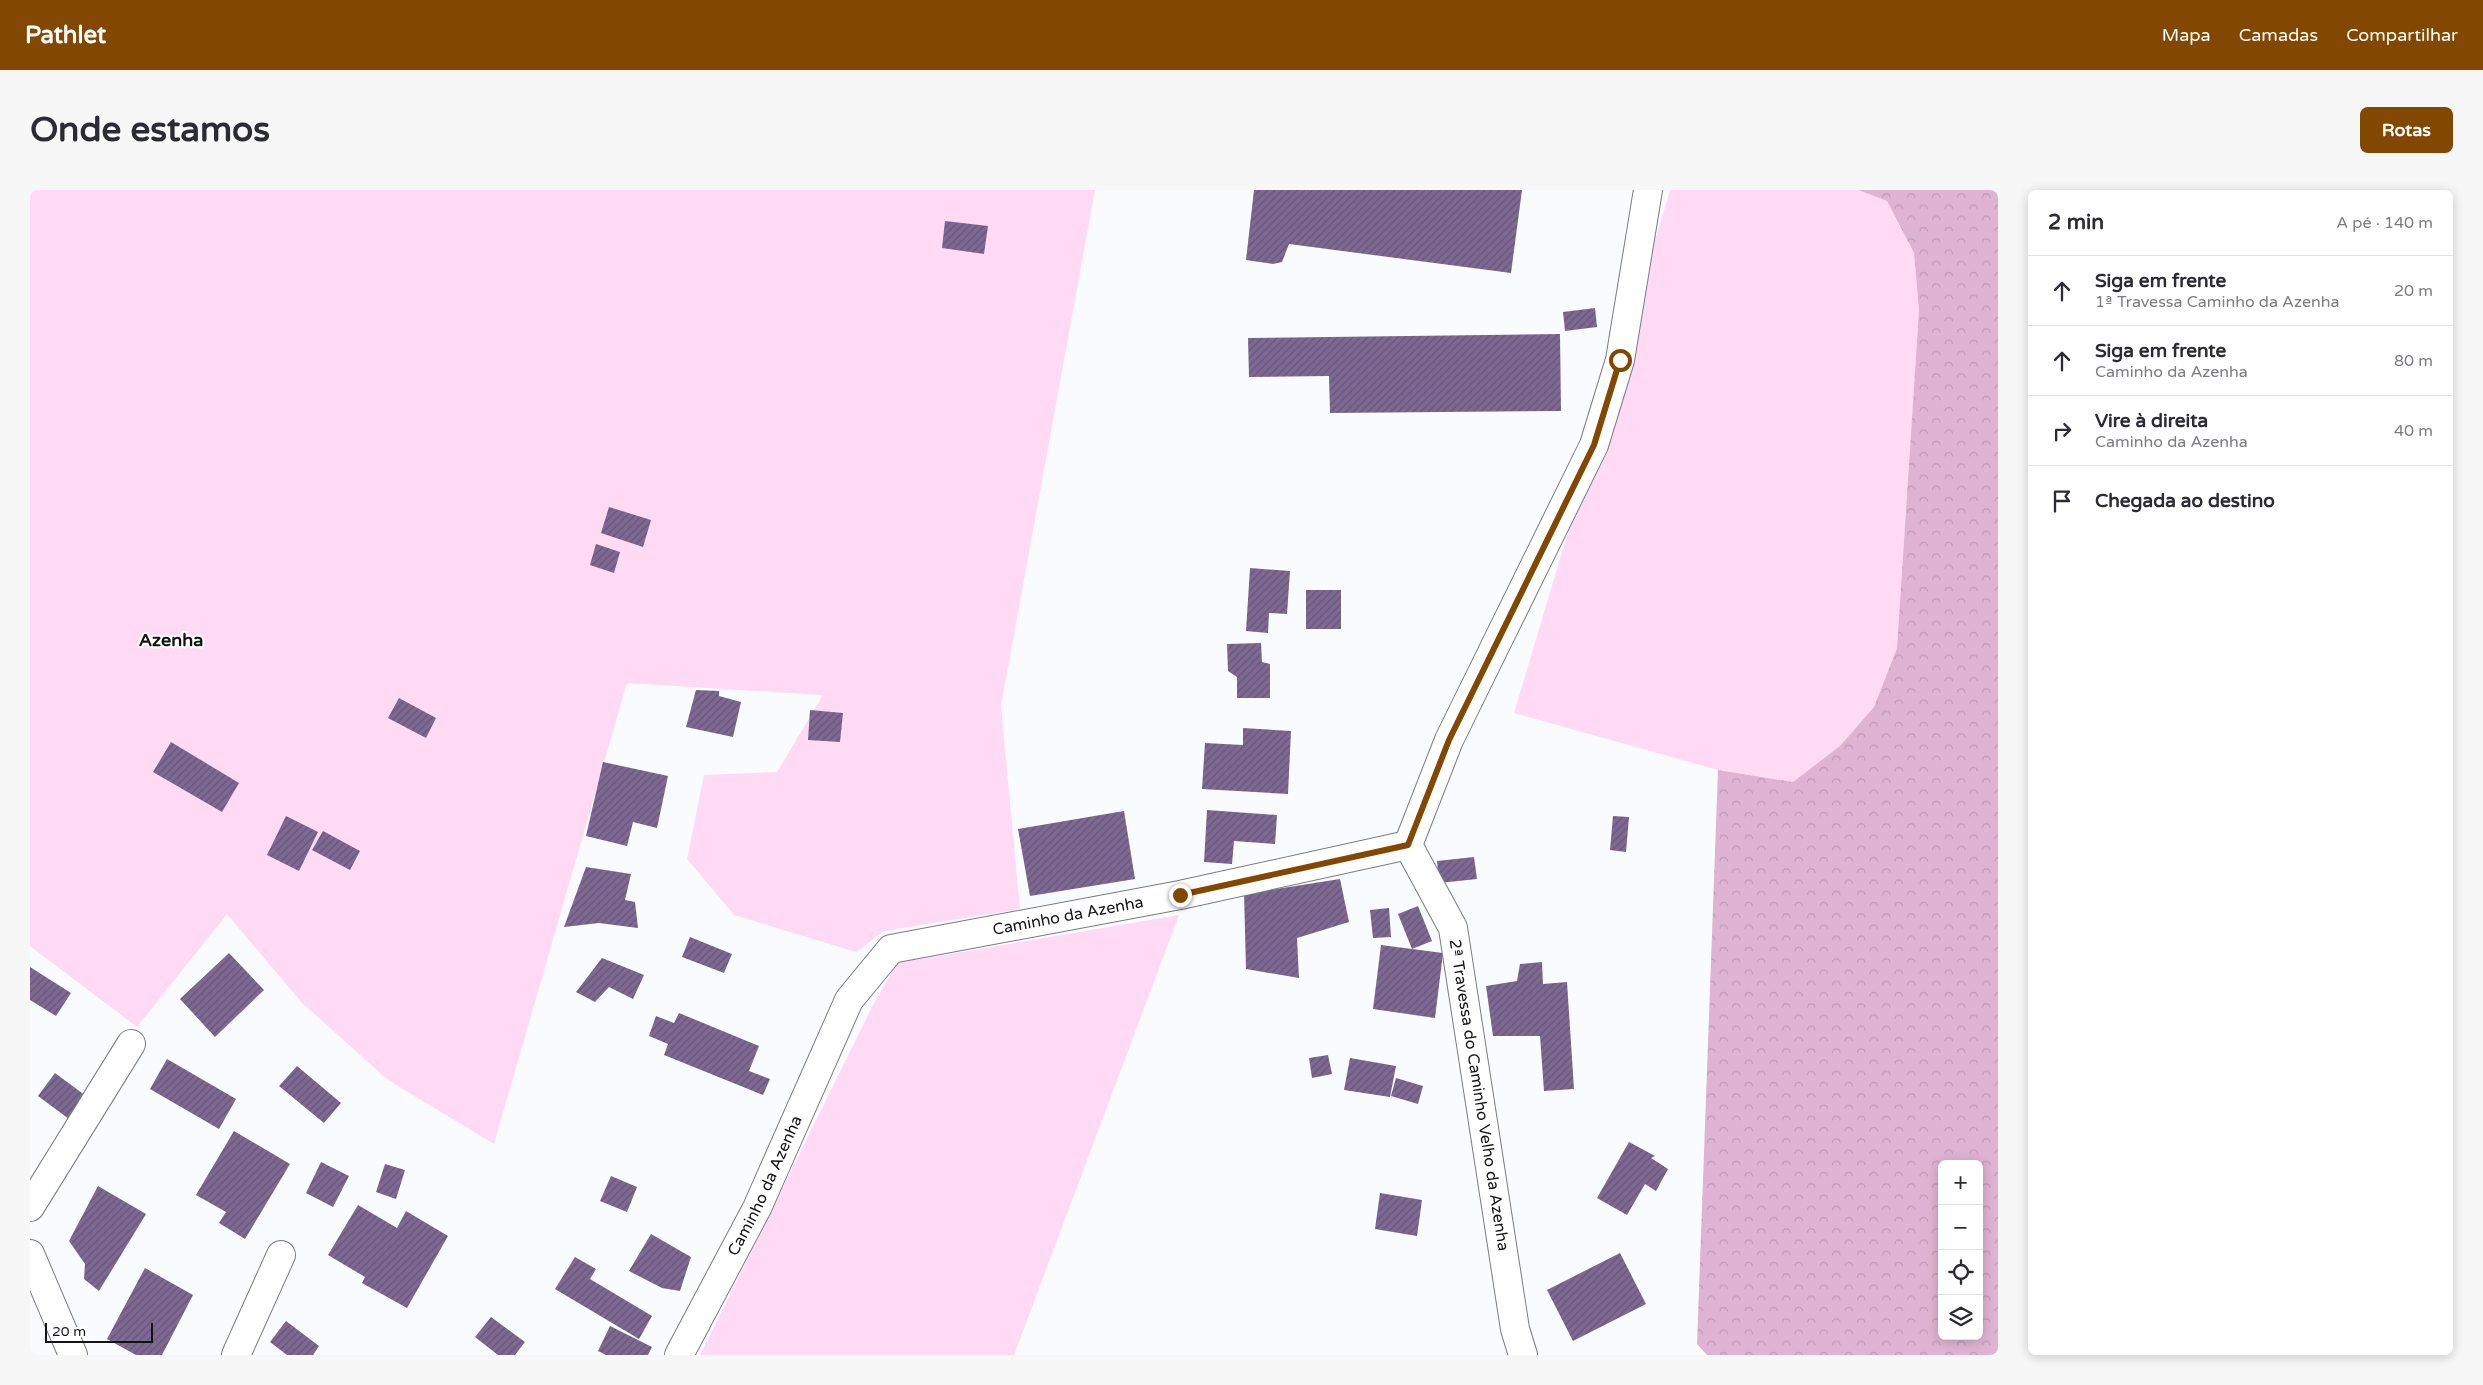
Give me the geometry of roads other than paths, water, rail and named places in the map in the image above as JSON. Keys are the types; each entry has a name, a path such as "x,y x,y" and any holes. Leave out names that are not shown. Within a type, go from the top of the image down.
{"street":[{"path":"1408,845 1449,740 1594,445 1620,360 1648,190"},
{"name":"Caminho da Azenha","path":"679,1355 757,1208 849,1000 892,949 1180,895 1408,845"},
{"name":"2ª Travessa do Caminho Velho da Azenha","path":"1408,845 1453,928 1515,1329 1523,1355"},
{"path":"30,1208 132,1044"},
{"path":"30,1254 73,1355"},
{"path":"236,1355 281,1255"}],"district":[{"name":"Azenha","path":"171,640"}]}
